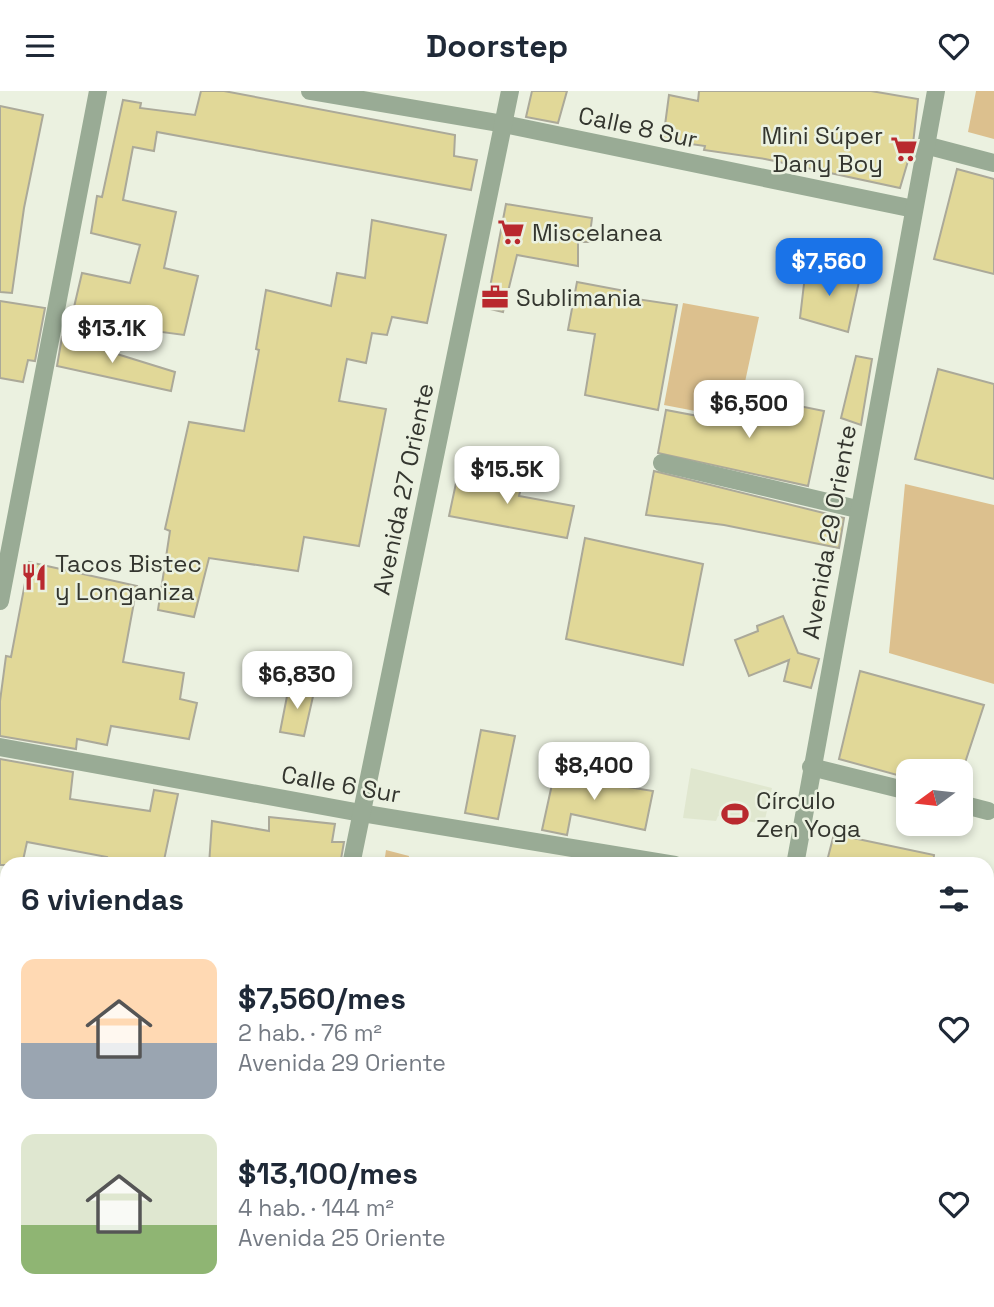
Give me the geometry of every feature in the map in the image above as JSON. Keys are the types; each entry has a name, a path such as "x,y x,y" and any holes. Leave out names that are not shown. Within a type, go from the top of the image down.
{"street":[{"path":"0,601 98,91"},
{"name":"Calle 8 Sur","path":"310,91 504,124 914,209"},
{"name":"Avenida 27 Oriente","path":"353,857 510,91"},
{"name":"Avenida 29 Oriente","path":"796,857 857,509 936,91"},
{"path":"925,145 994,163"},
{"path":"662,463 857,509"},
{"name":"Calle 6 Sur","path":"0,747 361,813 627,857"},
{"path":"811,768 896,788"},
{"path":"973,807 988,811"}],"shaded area":[{"path":"976,91 994,91 994,139 968,132"},
{"path":"683,303 759,317 737,419 664,405"},
{"path":"905,484 994,505 994,684 889,653"},
{"path":"691,768 772,788 764,824 718,816 716,821 683,818"},
{"path":"386,850 409,856 409,857 385,857"}],"building":[{"path":"201,91 224,91 455,135 454,156 477,160 471,190 157,132 154,151 133,147 123,200 176,212 164,268 198,276 184,335 71,320 82,273 130,283 140,245 91,233 97,196 102,197 123,100 141,103 140,108 195,115"},
{"path":"532,91 567,91 558,123 526,117"},
{"path":"699,91 871,91 918,99 913,144 900,188 765,159 704,150 705,146 663,140 669,95 698,101"},
{"path":"0,106 43,115 24,208 12,293 0,292"},
{"path":"957,169 994,179 994,274 934,259"},
{"path":"506,204 592,218 589,242 578,242 578,266 517,255 503,312 486,308"},
{"path":"372,220 446,235 427,323 392,317 387,335 372,333 366,363 347,359 339,401 386,409 359,546 304,537 298,571 209,558 194,617 158,610 170,531 165,529 189,422 244,431 259,350 256,349 266,290 331,306 337,273 365,278"},
{"path":"806,267 860,277 848,332 800,318"},
{"path":"577,282 625,291 623,297 677,305 658,410 585,395 595,334 568,330"},
{"path":"0,301 45,308 35,361 28,360 23,382 0,378"},
{"path":"62,337 175,372 171,391 57,366"},
{"path":"856,356 872,359 861,425 841,418"},
{"path":"938,369 994,384 994,479 915,459"},
{"path":"745,395 824,411 808,486 658,453 666,410 740,424"},
{"path":"459,469 522,484 519,496 574,506 567,538 449,516"},
{"path":"654,471 844,518 839,548 724,525 646,515"},
{"path":"585,538 703,564 683,665 566,639"},
{"path":"29,562 137,586 123,662 184,673 180,699 197,703 189,739 111,726 107,745 77,739 76,749 0,736 0,701 6,656 11,657"},
{"path":"783,616 798,653 819,659 811,688 784,681 789,660 749,676 735,640 758,631 757,626"},
{"path":"860,671 984,705 966,759 896,759 896,775 839,759"},
{"path":"289,686 314,692 304,736 280,732"},
{"path":"481,730 515,736 498,819 465,813"},
{"path":"0,759 73,772 70,799 150,811 154,790 178,794 165,857 107,857 27,842 24,857 0,857"},
{"path":"556,766 580,770 578,779 653,791 645,830 571,814 567,835 542,830"},
{"path":"269,817 335,824 332,842 344,842 341,857 210,857 212,821 269,831"},
{"path":"834,834 934,855 934,857 828,857"}],"place":[{"name":"Mini Súper Dany Boy","path":"904,149"},
{"name":"Miscelanea","path":"511,232"},
{"name":"Sublimania","path":"495,297"},
{"name":"Tacos Bistec y Longaniza","path":"34,577"},
{"name":"Círculo Zen Yoga","path":"735,814"}]}
